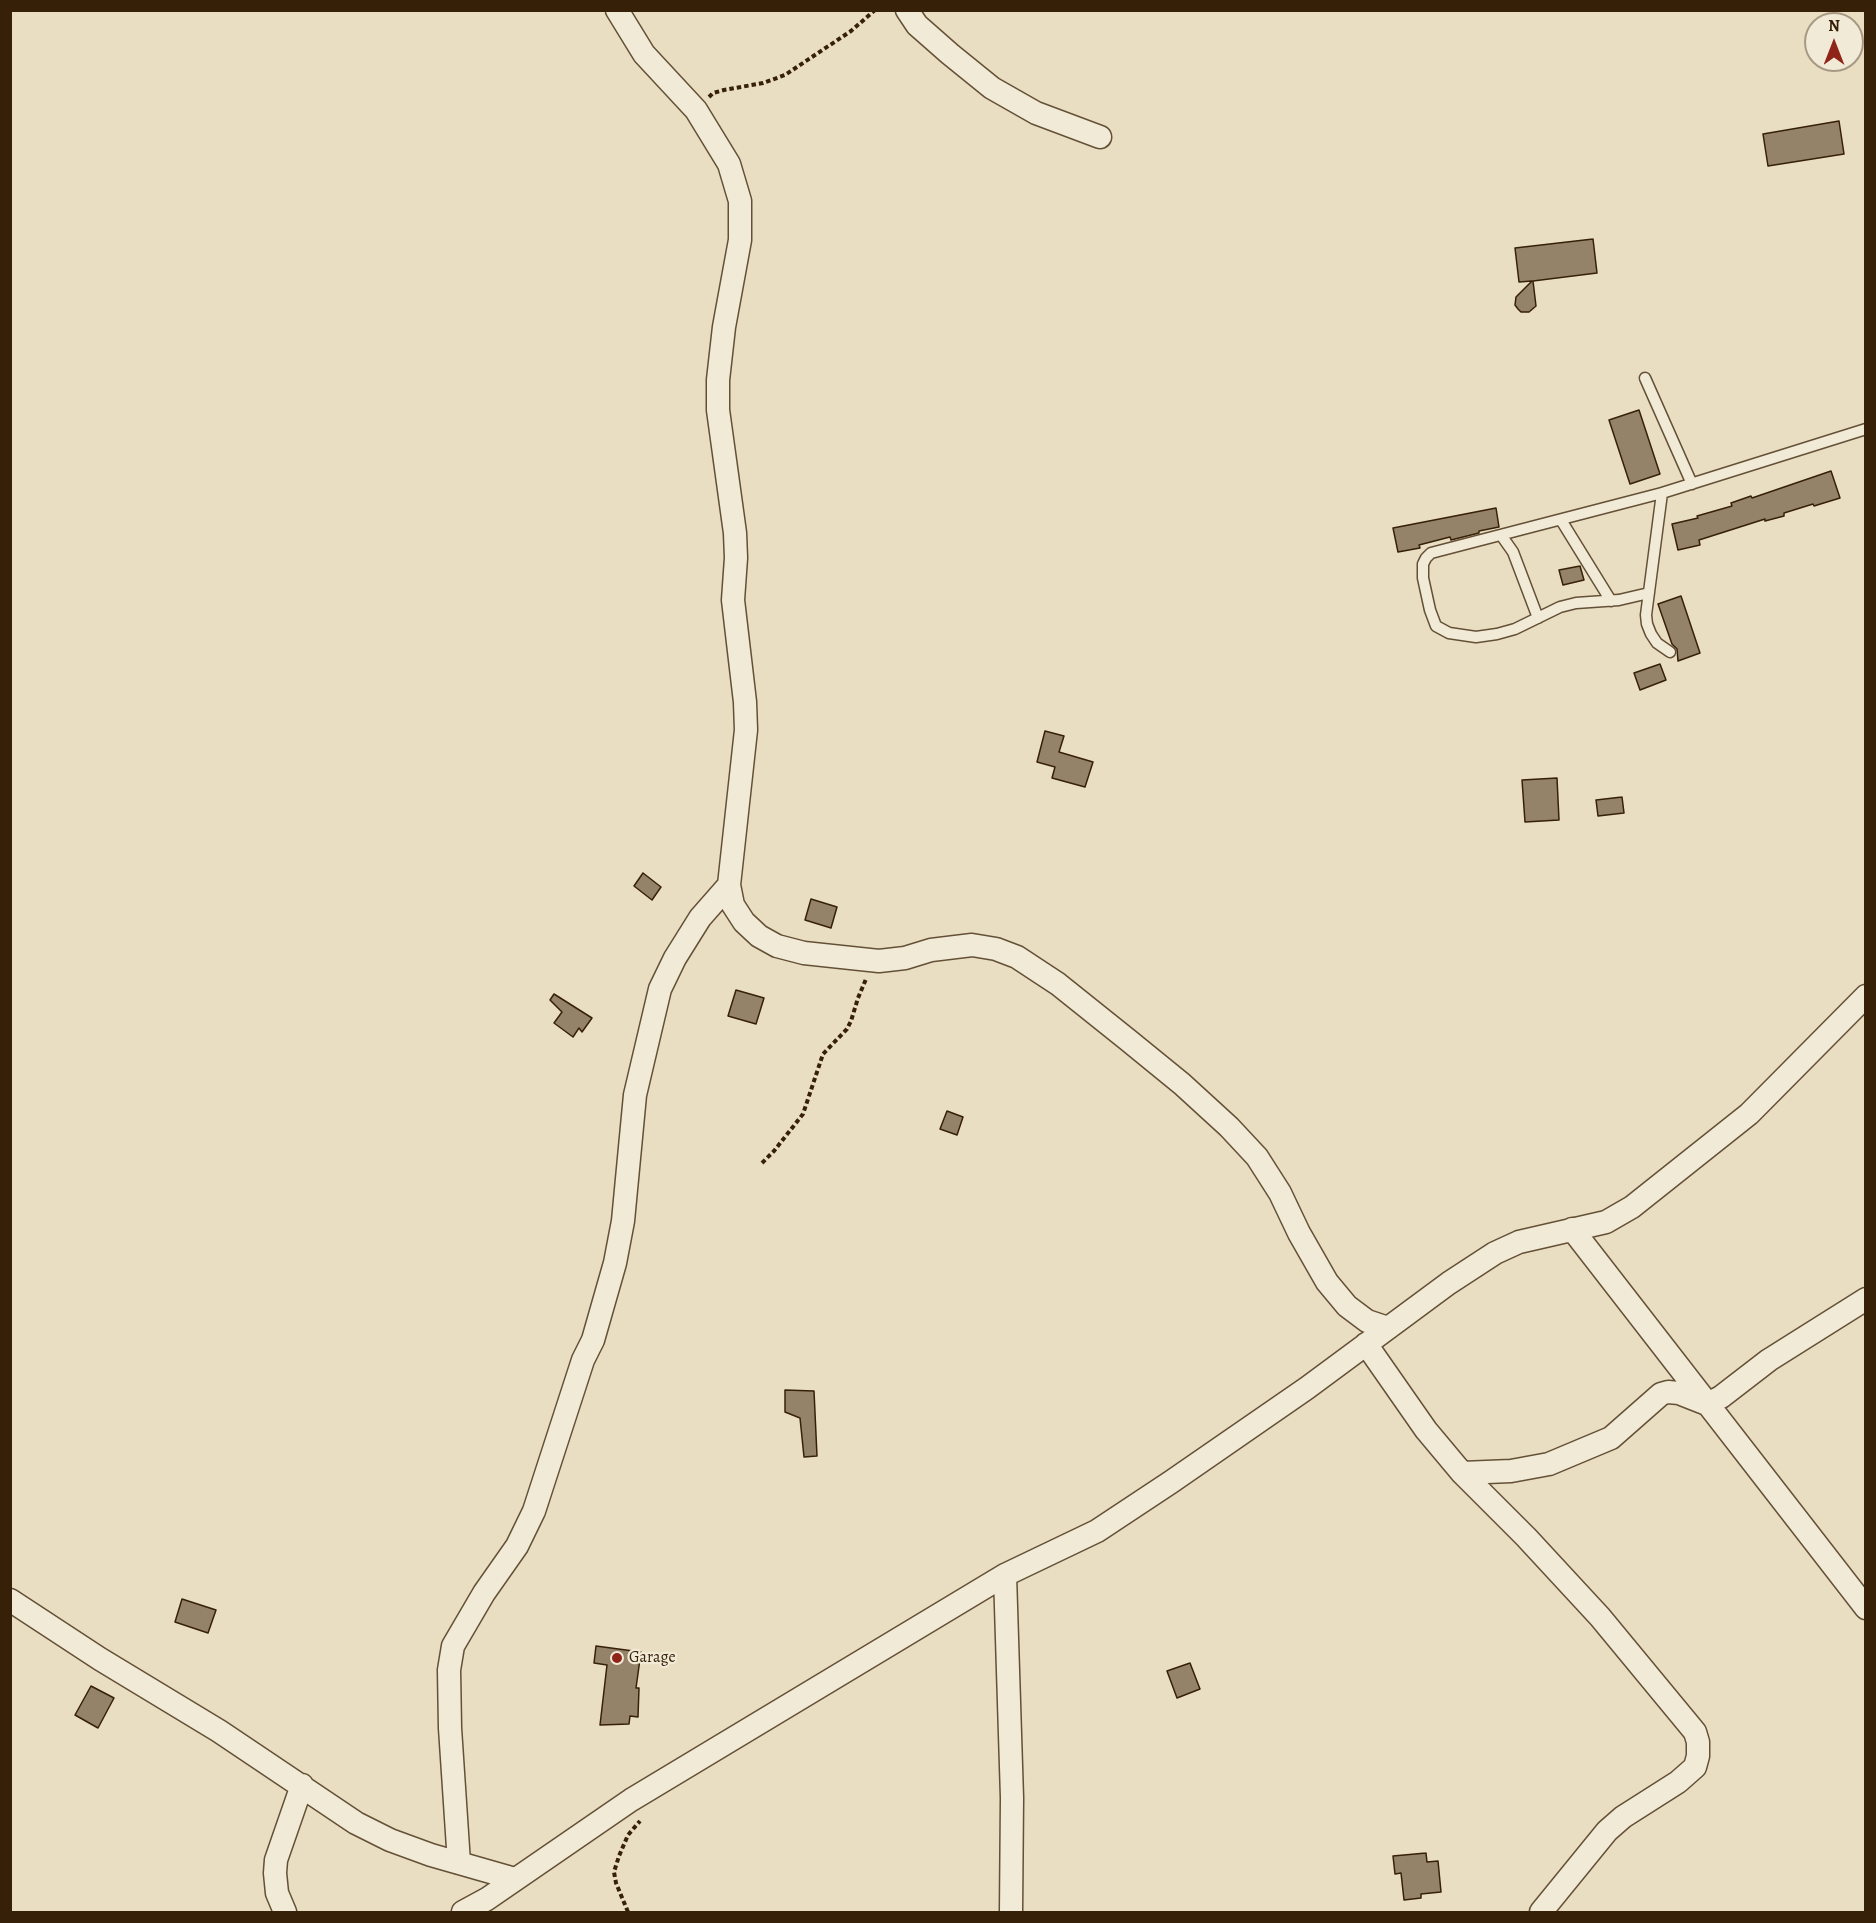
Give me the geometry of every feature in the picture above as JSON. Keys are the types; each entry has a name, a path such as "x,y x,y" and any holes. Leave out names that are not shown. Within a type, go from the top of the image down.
{"street":[{"path":"617,10 644,54 696,110 729,164 740,201 740,240 724,327 718,380 718,410 735,532 733,600 746,730 729,885 733,904 744,922 759,936 777,946 804,953 879,961 905,958 931,950 972,945 1017,957 1058,984 1182,1084 1229,1127 1257,1157 1280,1193 1299,1233 1327,1282 1347,1306 1367,1322 1388,1328"},
{"path":"907,10 917,25 992,88 1036,113 1100,137"},
{"path":"459,1863 450,1716 449,1670 453,1646 466,1622 517,1546 534,1511 579,1371 593,1340 615,1263 623,1221 635,1095 660,989 675,958 700,918 729,885"},
{"path":"463,1912 487,1899 631,1800 1005,1575 1097,1531 1190,1469 1449,1283 1495,1253 1519,1242 1606,1222 1632,1206 1749,1114 1866,996"},
{"path":"1572,1229 1866,1608"},
{"path":"1462,1473 1511,1471 1549,1464 1611,1438 1661,1394 1668,1392 1679,1392 1707,1404 1721,1397 1769,1360 1866,1299"},
{"path":"1366,1344 1426,1430 1462,1473 1526,1537 1600,1617 1695,1732 1698,1742 1695,1767 1677,1782 1623,1817 1607,1831 1541,1912"},
{"path":"1005,1575 1012,1798 1011,1912"},
{"path":"10,1600 100,1659 201,1719 356,1823 421,1851 515,1879"},
{"path":"285,1912 277,1893 275,1866 302,1785"}],"lane":[{"path":"1645,378 1692,484"},
{"path":"1649,593 1611,601 1576,603 1515,629 1476,637 1449,633 1436,626 1423,578 1423,564 1431,553 1662,494 1866,429"},
{"path":"1662,494 1647,624 1657,643 1670,652"},
{"path":"1562,519 1611,601"},
{"path":"1501,535 1513,552 1538,618"}],"path":[{"path":"696,110 713,93 763,83 795,69 851,31 875,10"},
{"path":"762,1162 774,1151 803,1114 824,1054 847,1029 863,984 879,961"},
{"path":"628,1912 614,1872 628,1835 643,1818"}],"building":[{"path":"1839,121 1844,154 1768,166 1763,134"},
{"path":"1593,239 1597,273 1533,281 1536,306 1529,312 1521,312 1518,309 1515,305 1516,297 1532,281 1519,282 1515,248"},
{"path":"1639,410 1660,474 1630,484 1609,420"},
{"path":"1831,471 1840,498 1814,506 1813,504 1784,513 1784,516 1765,521 1765,519 1699,540 1700,545 1678,550 1672,524 1698,518 1697,516 1732,506 1731,503"},
{"path":"1496,508 1499,527 1451,540 1450,537 1419,545 1420,548 1398,552 1393,528"},
{"path":"1580,566 1584,580 1563,585 1559,570"},
{"path":"1681,596 1700,653 1678,661 1677,649 1672,644 1658,604"},
{"path":"1660,664 1666,680 1640,690 1634,673"},
{"path":"1045,731 1064,736 1059,752 1093,762 1085,787 1052,778 1055,767 1037,762"},
{"path":"1557,778 1559,820 1525,822 1522,780"},
{"path":"1622,797 1624,813 1598,816 1596,800"},
{"path":"643,873 661,887 652,900 634,886"},
{"path":"811,899 837,907 831,928 805,920"},
{"path":"736,990 764,998 756,1024 728,1016"},
{"path":"554,994 592,1018 582,1032 579,1028 573,1037 554,1023 562,1012 550,1000"},
{"path":"947,1111 963,1117 957,1135 940,1129"},
{"path":"785,1390 814,1391 817,1456 804,1457 800,1418 785,1412"},
{"path":"182,1599 216,1610 208,1633 175,1622"},
{"path":"596,1646 641,1652 636,1688 639,1688 638,1717 630,1716 629,1724 600,1725 607,1665 594,1663"},
{"path":"1190,1663 1200,1689 1177,1698 1167,1671"},
{"path":"91,1686 114,1698 98,1728 75,1715"},
{"path":"1426,1853 1427,1862 1438,1861 1441,1892 1421,1894 1421,1898 1404,1900 1401,1873 1395,1874 1393,1856"}],"place":[{"name":"Garage","path":"617,1658"}]}
